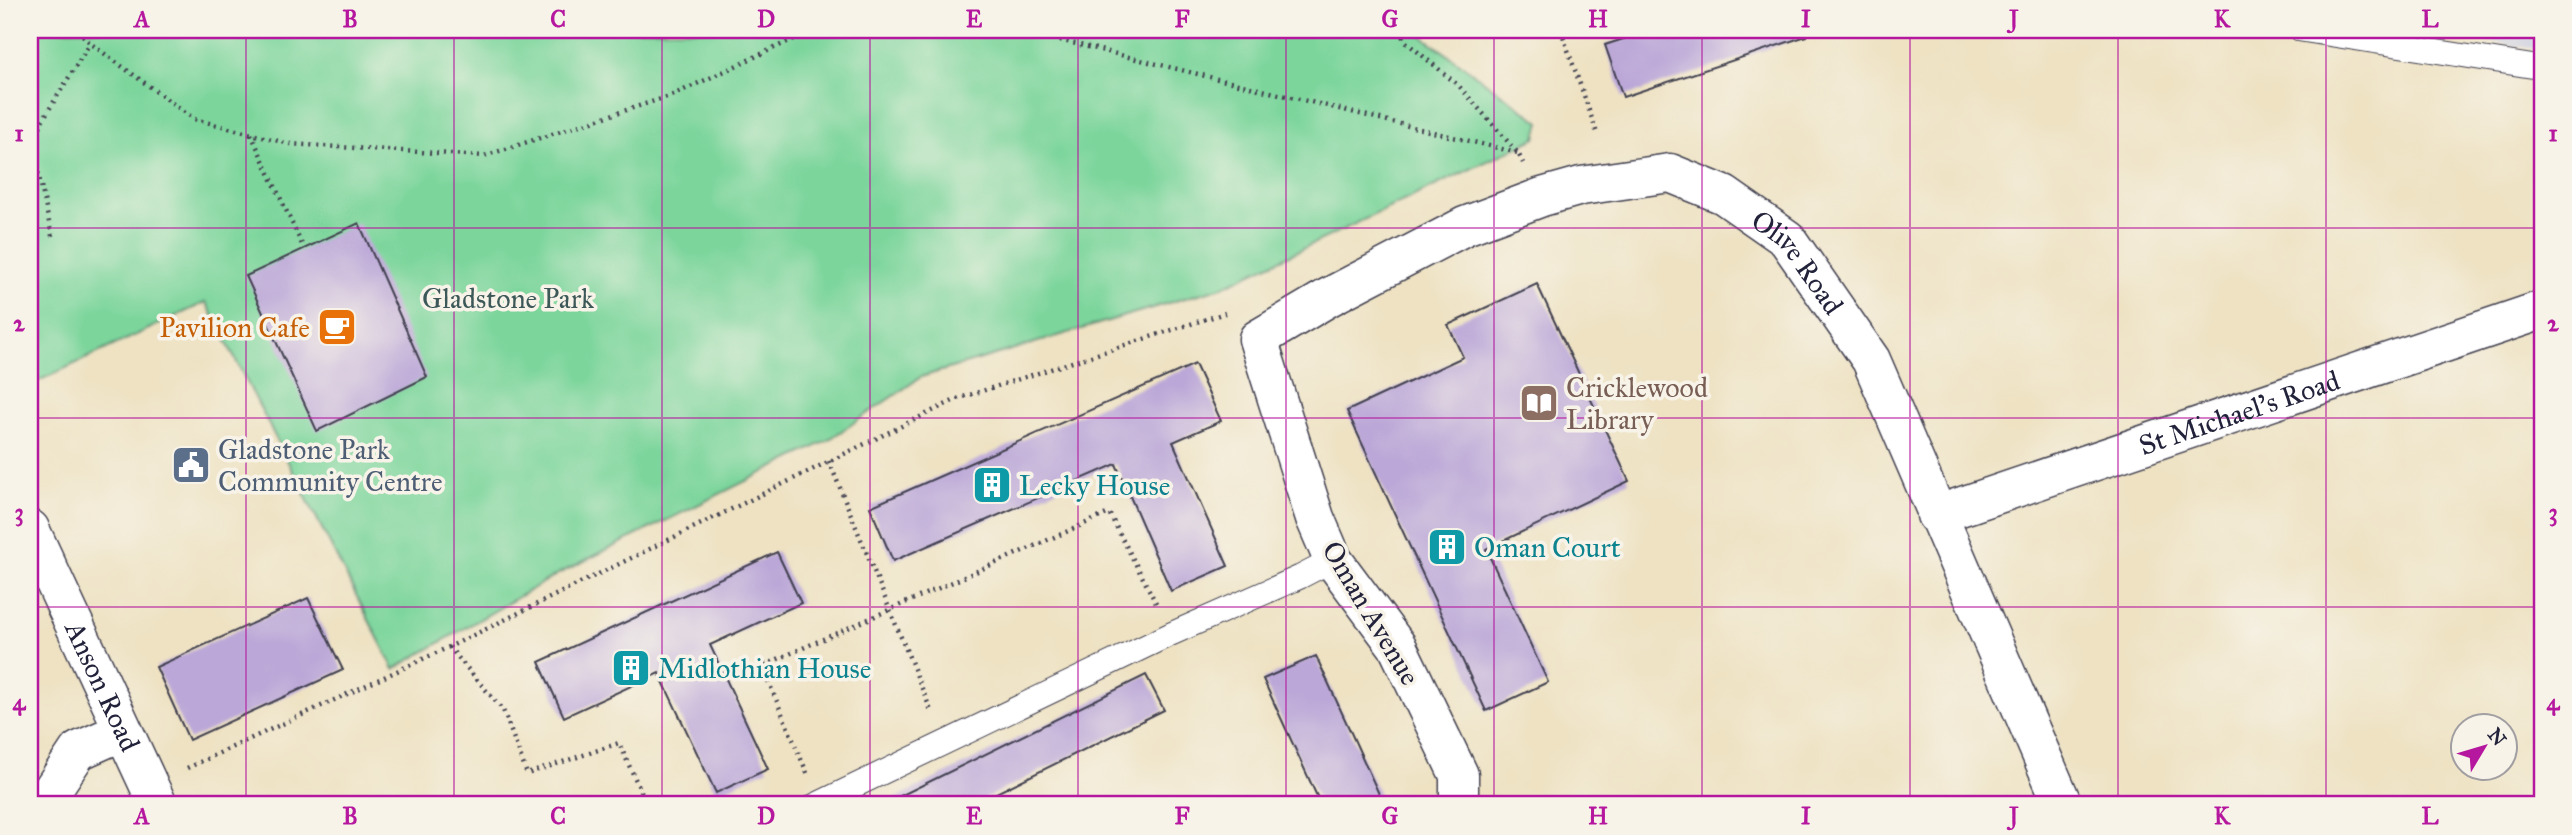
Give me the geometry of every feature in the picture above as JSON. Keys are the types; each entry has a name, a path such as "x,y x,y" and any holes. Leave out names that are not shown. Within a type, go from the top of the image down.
{"street":[{"name":"Olive Road","path":"1258,339 1329,297 1465,226 1542,197 1581,186 1670,173 1724,195 1787,239 1871,360 2063,805"},
{"name":"St Michael's Road","path":"1936,515 2542,310"},
{"name":"Oman Avenue","path":"1258,339 1315,518 1334,560 1397,646 1459,775 1459,805"},
{"name":"Anson Road","path":"30,529 158,805"},
{"path":"42,805 78,751 123,731"}],"lane":[{"path":"2301,30 2542,68"},
{"path":"818,804 1171,634 1300,578 1334,560"}],"path":[{"path":"78,30 90,43 194,119 290,144 484,156 673,95 813,30"},
{"path":"1019,30 1518,153 1459,86 1405,41 1399,30"},
{"path":"1561,30 1597,134"},
{"path":"30,155 42,121 90,43"},
{"path":"250,134 304,249"},
{"path":"33,149 52,236"},
{"path":"181,771 449,647 957,399 1227,312"},
{"path":"829,461 944,743"},
{"path":"818,804 762,666 1109,513 1171,634"},
{"path":"449,647 503,710 527,774 620,743 648,805"}],"shaded area":[{"path":"2418,30 2542,30 2542,50"}],"green space":[{"name":"Gladstone Park","path":"30,30 1414,30 1540,122 1536,138 1222,287 921,377 827,441 558,574 394,669 206,302 30,385"}],"building":[{"path":"1651,30 1804,30 1806,36 1623,97 1605,45"},
{"name":"Pavilion Cafe","path":"359,223 427,377 317,431 246,276"},
{"path":"1537,284 1629,481 1486,549 1548,682 1486,711 1347,411 1463,357 1448,325"},
{"name":"Lecky House","path":"1195,364 1221,421 1173,442 1228,566 1171,591 1116,464 893,561 870,507"},
{"name":"Midlothian House","path":"777,552 801,603 710,645 768,769 716,793 659,673 564,717 539,662"},
{"path":"308,598 343,670 189,740 156,667"},
{"path":"1316,656 1384,805 1321,805 1263,679"},
{"path":"1146,675 1164,710 972,805 882,805"}],"place":[{"name":"Pavilion Cafe","path":"337,327"},
{"name":"Cricklewood Library","path":"1539,403"},
{"name":"Gladstone Park Community Centre","path":"191,465"},
{"name":"Lecky House","path":"992,485"},
{"name":"Oman Court","path":"1447,547"},
{"name":"Midlothian House","path":"631,668"}]}
